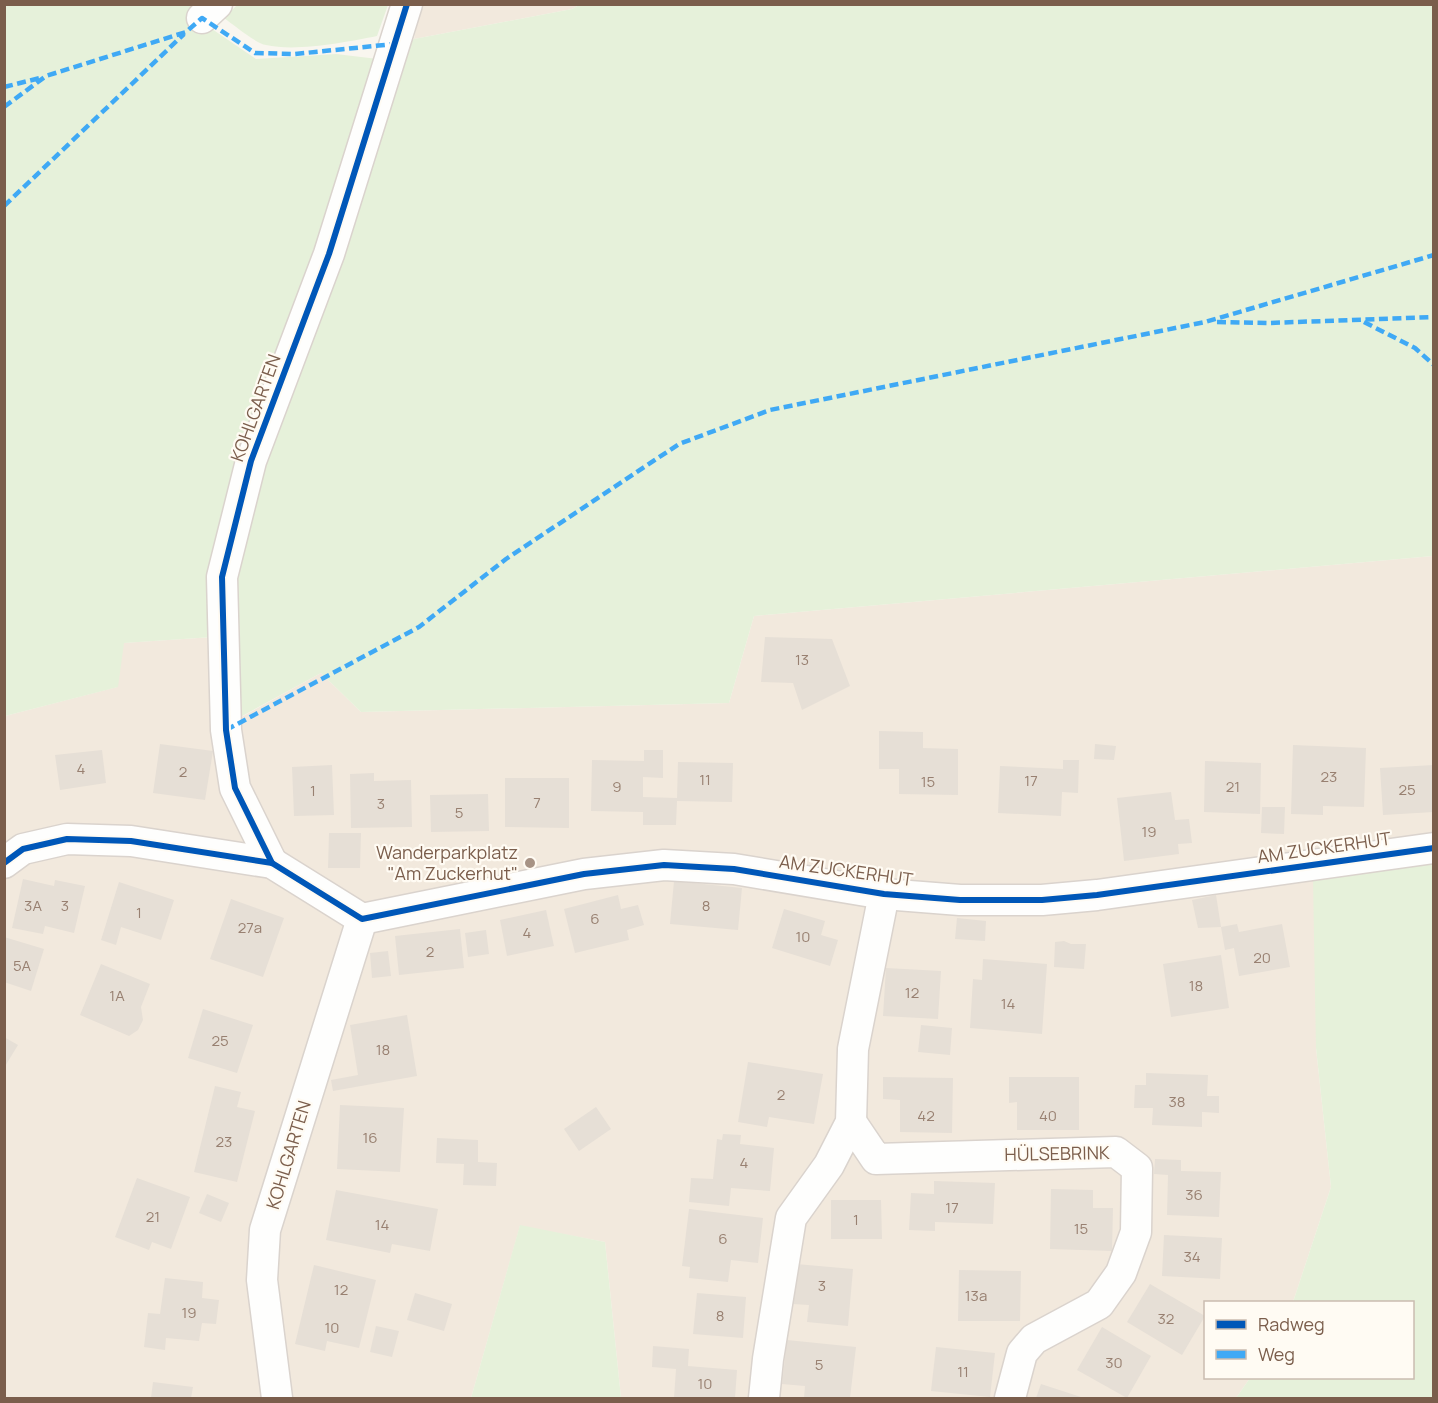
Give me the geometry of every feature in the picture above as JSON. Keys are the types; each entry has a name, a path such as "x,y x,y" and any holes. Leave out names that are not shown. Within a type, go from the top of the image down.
{"street":[{"name":"KOHLGARTEN","path":"272,863 236,788 226,730 222,578 251,461 329,254 407,4"},
{"path":"4,863 23,849 67,839 131,841 272,863 362,919"},
{"name":"AM ZUCKERHUT","path":"362,919 584,874 664,865 734,869 884,894 960,900 1053,899 1097,895 1434,848"},
{"path":"764,1398 790,1218 830,1165 850,1122 853,1049 884,894"},
{"name":"KOHLGARTEN","path":"277,1398 261,1280 265,1230 362,919"},
{"name":"HÜLSEBRINK","path":"850,1122 876,1159 1116,1152 1137,1168 1136,1232 1121,1273 1099,1304 1034,1339 1022,1353 1010,1398"}],"shaded area":[{"path":"421,5 579,5 572,9 414,39"},
{"path":"1433,556 1433,863 1316,1048 1331,1187 1293,1301 1204,1301 1204,1379 1249,1379 1236,1398 621,1398 605,1242 520,1226 471,1398 5,1398 5,716 117,687 123,643 228,636 236,720 321,673 361,712 729,703 754,616"}],"green space":[{"path":"5,5 199,5 190,14 256,59 336,54 386,60 414,39 572,9 579,5 1433,5 1433,556 754,616 729,703 361,712 321,673 235,720 228,636 124,643 118,687 5,716"},
{"path":"237,5 388,5 377,36 322,45 278,47 261,44 224,18"},
{"path":"1433,863 1433,1398 1236,1398 1249,1379 1414,1379 1414,1301 1293,1301 1331,1187 1316,1048 1313,880"},
{"path":"520,1225 605,1242 621,1398 471,1398"}],"building":[{"path":"765,637 832,639 850,686 802,710 793,683 761,682"},
{"path":"879,731 923,732 923,748 958,749 958,795 899,794 899,769 879,769"},
{"path":"160,744 213,751 205,800 153,793"},
{"path":"1095,744 1116,746 1114,760 1094,759"},
{"path":"1293,745 1366,748 1364,807 1323,806 1323,815 1291,814"},
{"path":"102,750 106,783 60,790 55,755"},
{"path":"644,750 663,750 663,778 643,777 643,797 677,798 678,762 733,763 732,802 677,801 676,825 643,825 643,812 591,811 592,760 644,761"},
{"path":"1063,760 1079,760 1078,793 1062,792 1061,816 998,813 1000,766 1063,769"},
{"path":"1205,761 1261,763 1260,814 1204,812"},
{"path":"332,765 334,815 294,816 292,767"},
{"path":"1434,765 1434,812 1383,815 1380,768"},
{"path":"374,773 374,781 411,780 412,827 351,828 350,774"},
{"path":"505,778 569,778 569,828 505,827"},
{"path":"1171,792 1175,820 1189,819 1192,843 1178,844 1179,854 1124,861 1117,798"},
{"path":"488,794 489,831 431,832 430,795"},
{"path":"1262,807 1285,807 1284,834 1261,833"},
{"path":"329,833 361,833 360,868 328,868"},
{"path":"23,879 54,886 55,880 85,886 74,933 45,926 43,934 12,928"},
{"path":"674,881 742,888 738,930 670,924"},
{"path":"119,882 174,900 161,940 121,927 116,945 101,940"},
{"path":"618,895 621,909 638,905 644,925 627,930 629,940 575,953 564,909"},
{"path":"1216,895 1221,927 1198,928 1192,900"},
{"path":"231,899 284,918 263,977 210,959"},
{"path":"784,909 825,921 821,935 838,940 830,966 772,948"},
{"path":"546,910 554,946 507,956 500,920"},
{"path":"957,918 986,921 985,941 955,939"},
{"path":"1237,924 1239,932 1282,924 1290,967 1239,976 1234,948 1225,950 1221,927"},
{"path":"460,929 464,968 399,975 395,936"},
{"path":"486,930 489,954 468,957 465,933"},
{"path":"4,937 44,949 31,991 4,982"},
{"path":"1064,941 1071,944 1086,944 1084,969 1054,967 1055,942"},
{"path":"388,951 391,976 372,978 370,953"},
{"path":"1221,955 1229,1008 1171,1017 1163,964"},
{"path":"983,959 1047,964 1042,1034 970,1028 973,979 982,980"},
{"path":"101,964 150,984 141,1007 143,1020 138,1030 129,1036 80,1015"},
{"path":"886,968 941,971 938,1019 883,1016"},
{"path":"203,1009 253,1025 237,1073 188,1058"},
{"path":"407,1015 417,1076 333,1091 331,1080 358,1075 350,1025"},
{"path":"921,1025 952,1028 950,1055 918,1052"},
{"path":"4,1037 18,1045 4,1068"},
{"path":"748,1062 823,1074 814,1124 769,1117 767,1127 738,1122"},
{"path":"1146,1073 1208,1075 1207,1096 1219,1096 1219,1113 1202,1112 1202,1127 1152,1125 1153,1108 1134,1108 1135,1085 1146,1085"},
{"path":"883,1077 953,1078 952,1133 900,1132 900,1100 883,1099"},
{"path":"1009,1077 1079,1077 1079,1130 1017,1130 1017,1102 1009,1103"},
{"path":"215,1086 241,1092 237,1107 255,1111 237,1182 194,1172"},
{"path":"340,1105 404,1108 400,1172 337,1169"},
{"path":"596,1107 611,1129 579,1151 564,1129"},
{"path":"723,1134 741,1135 740,1144 774,1148 770,1191 731,1188 729,1206 689,1202 691,1178 713,1179 717,1139 722,1140"},
{"path":"437,1138 478,1140 478,1162 497,1163 496,1186 463,1185 464,1164 436,1163"},
{"path":"1155,1159 1181,1160 1181,1171 1221,1172 1219,1217 1167,1215 1168,1175 1154,1174"},
{"path":"137,1178 190,1197 171,1249 152,1242 149,1250 115,1237"},
{"path":"934,1181 995,1183 993,1224 935,1222 935,1231 909,1230 911,1193 934,1194"},
{"path":"1051,1189 1093,1190 1093,1208 1113,1208 1112,1251 1050,1249"},
{"path":"336,1190 438,1209 430,1251 392,1244 390,1253 326,1240"},
{"path":"207,1194 229,1203 221,1222 199,1213"},
{"path":"831,1200 881,1200 882,1239 831,1239"},
{"path":"689,1209 763,1218 758,1263 731,1260 728,1282 689,1278 690,1267 682,1266"},
{"path":"1164,1235 1222,1238 1220,1279 1162,1276"},
{"path":"796,1264 853,1269 848,1326 807,1322 809,1305 792,1304"},
{"path":"314,1265 376,1280 359,1348 327,1341 325,1351 295,1344"},
{"path":"959,1270 1021,1271 1020,1321 958,1321"},
{"path":"165,1278 203,1282 202,1298 219,1300 216,1324 202,1323 199,1341 166,1338 165,1350 144,1347 148,1313 160,1314"},
{"path":"1150,1284 1204,1315 1182,1355 1127,1322"},
{"path":"415,1293 452,1304 444,1331 407,1320"},
{"path":"697,1293 746,1297 743,1338 693,1334"},
{"path":"376,1326 399,1331 392,1357 370,1352"},
{"path":"1102,1327 1151,1356 1127,1398 1077,1370"},
{"path":"787,1340 856,1347 850,1398 804,1398 805,1386 782,1384"},
{"path":"653,1346 689,1349 688,1366 737,1370 735,1398 674,1398 676,1369 652,1367"},
{"path":"936,1347 995,1353 990,1397 931,1391"},
{"path":"153,1382 193,1387 191,1398 151,1398"},
{"path":"1041,1384 1084,1398 1036,1398"}],"marked path":[{"path":"4,107 46,76 186,32 202,18 255,53 295,54 394,44"},
{"path":"4,206 184,34"},
{"path":"4,87 40,78"},
{"path":"226,730 419,627 506,559 679,444 770,410 1205,322 1434,255"},
{"path":"1217,322 1269,323 1434,317"},
{"path":"1364,322 1415,348 1434,365"}],"cycle path":[{"path":"272,863 235,788 226,730 222,577 251,461 329,254 407,4"},
{"path":"4,863 23,849 67,839 131,841 272,863 362,919 584,874 664,865 734,869 884,894 960,900 1042,900 1097,895 1434,848"}],"place":[{"name":"Wanderparkplatz \"Am Zuckerhut\"","path":"530,863"}]}
